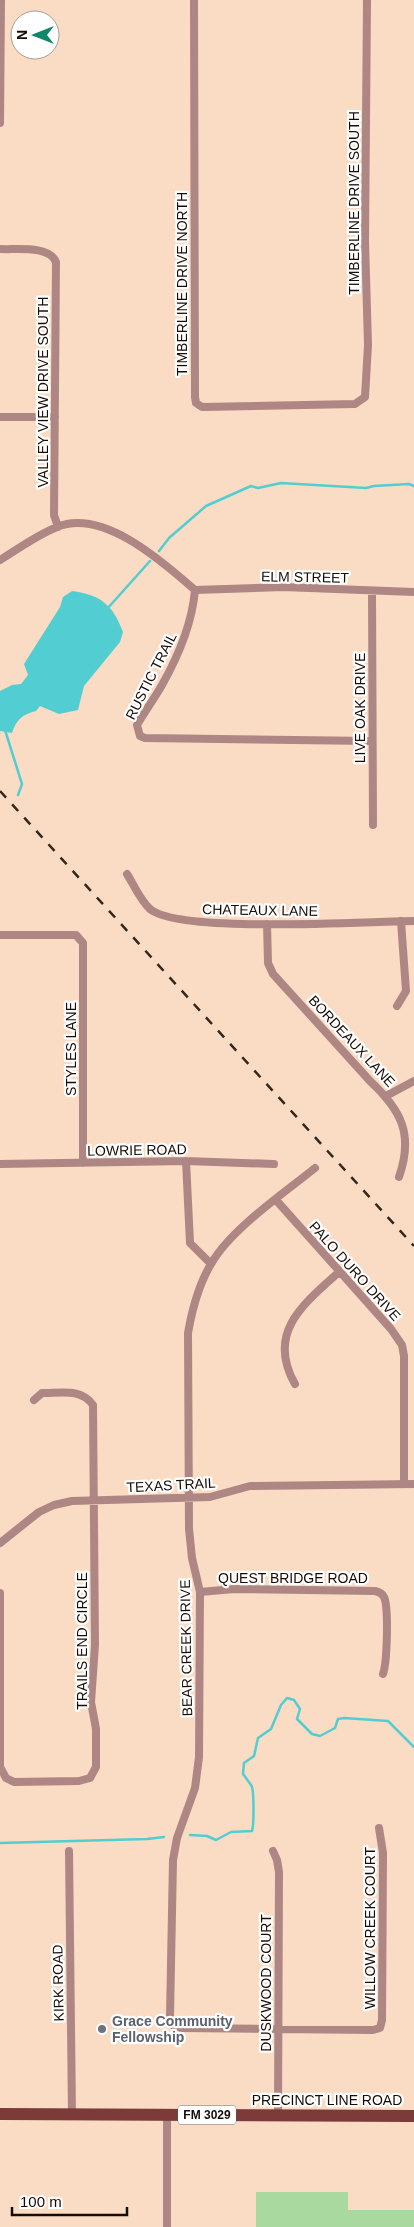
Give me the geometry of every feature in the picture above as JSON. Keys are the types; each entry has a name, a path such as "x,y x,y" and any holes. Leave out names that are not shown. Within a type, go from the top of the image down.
{"main road":[{"name":"PRECINCT LINE ROAD","path":"0,2114 414,2116"}],"street":[{"path":"0,123 1,0"},
{"name":"TIMBERLINE DRIVE NORTH","path":"194,0 196,403 202,407 360,403"},
{"name":"TIMBERLINE DRIVE SOUTH","path":"360,403 365,397 367,390 368,345 365,241 367,0"},
{"name":"VALLEY VIEW DRIVE SOUTH","path":"0,249 46,252 54,257 56,262 54,515 58,527"},
{"path":"0,417 55,416"},
{"path":"0,560 58,527 83,525 104,528 120,534 166,564 196,590"},
{"name":"ELM STREET","path":"196,590 283,587 414,592"},
{"name":"RUSTIC TRAIL","path":"196,590 187,632 169,673 137,725 140,736 150,740 372,740"},
{"name":"LIVE OAK DRIVE","path":"372,591 373,825"},
{"name":"CHATEAUX LANE","path":"127,874 151,909 169,918 189,921 267,924 414,921"},
{"path":"397,1006 406,991 401,921"},
{"name":"BORDEAUX LANE","path":"267,924 268,963 273,974 386,1096 403,1118 409,1136 409,1152 399,1177"},
{"name":"STYLES LANE","path":"0,935 68,935 78,937 83,943 84,1163"},
{"path":"386,1096 414,1081"},
{"path":"186,1161 190,1243 211,1264"},
{"name":"LOWRIE ROAD","path":"0,1164 186,1161 274,1164"},
{"name":"BEAR CREEK DRIVE","path":"278,2029 181,2028 172,2025 170,2016 171,1878 177,1838 196,1788 198,1775 200,1592 190,1544 188,1333 194,1304 211,1264 236,1234 315,1168"},
{"name":"PALO DURO DRIVE","path":"276,1200 391,1329 402,1345 405,1370 404,1484"},
{"path":"295,1384 284,1362 284,1350 289,1329 302,1307 339,1272"},
{"path":"34,1400 42,1393 79,1392 87,1396 93,1405 94,1500"},
{"name":"TEXAS TRAIL","path":"0,1543 26,1521 54,1505 94,1500 189,1498 220,1495 250,1486 414,1484"},
{"name":"TRAILS END CIRCLE","path":"0,1593 0,1767 6,1778 14,1782 79,1781 90,1778 96,1767 96,1730 91,1702 95,1645 94,1500"},
{"name":"QUEST BRIDGE ROAD","path":"200,1592 234,1589 375,1591 384,1596 386,1606 386,1661 383,1674"},
{"name":"WILLOW CREEK COURT","path":"278,2029 373,2030 380,2028 382,2020 383,1853 379,1828"},
{"name":"KIRK ROAD","path":"69,1851 72,2115"},
{"name":"DUSKWOOD COURT","path":"273,1851 279,1872 278,2115"},
{"path":"167,2115 167,2227"}],"green space":[{"path":"256,2192 348,2192 348,2210 414,2210 414,2227 256,2227"}],"water":[{"path":"72,591 91,595 110,608 123,632 120,642 84,686 78,710 59,714 40,706 36,711 21,718 12,733 0,731 0,691 12,685 21,684 28,675 24,664 60,607 63,597"}],"waterway":[{"path":"159,551 169,538 206,506 251,486 258,488 281,483 366,488 409,484 414,486"},
{"path":"107,609 150,561"},
{"path":"5,730 22,784 18,795"},
{"path":"190,1835 207,1836 216,1840 231,1832 252,1831 253,1791 243,1774 244,1763 254,1756 258,1738 271,1729 281,1705 287,1698 294,1700 300,1709 297,1719 312,1734 320,1736 335,1728 338,1719 388,1721 414,1747"},
{"path":"0,1843 164,1837"}],"railway":[{"path":"0,791 414,1246"}],"place":[{"name":"Grace Community Fellowship","path":"102,2029"}]}
